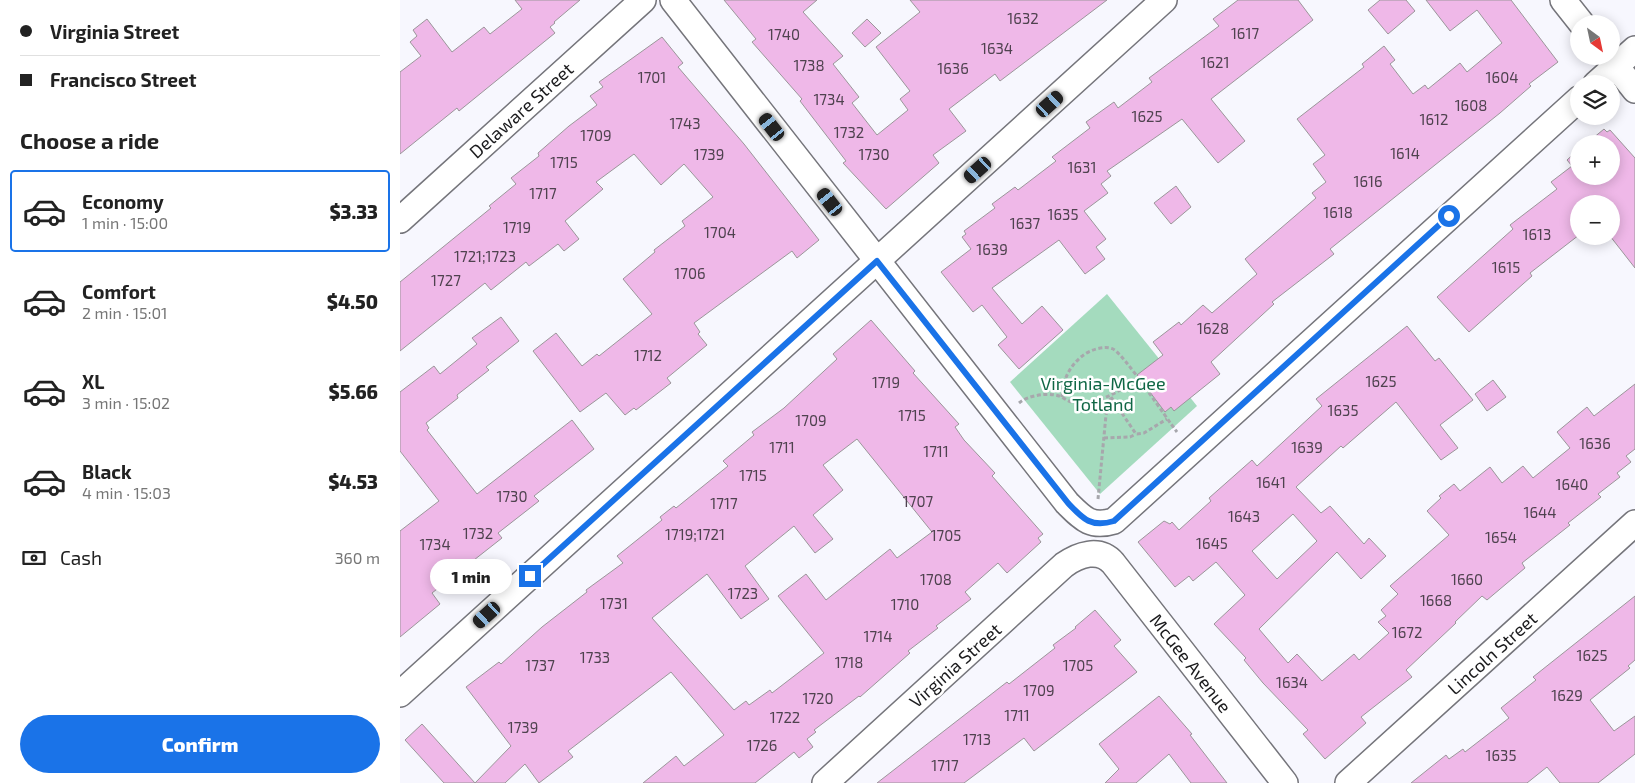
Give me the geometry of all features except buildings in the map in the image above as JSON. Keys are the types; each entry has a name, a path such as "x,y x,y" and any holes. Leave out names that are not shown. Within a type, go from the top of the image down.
{"street":[{"name":"Delaware Street","path":"400,220 643,0"},
{"path":"673,0 1068,503 1080,516 1093,524 1114,521 1570,107"},
{"path":"400,694 1164,0"},
{"path":"1563,0 1575,15"},
{"path":"1620,57 1635,49"},
{"path":"1615,65 1635,90"},
{"name":"Lincoln Street","path":"1348,783 1635,523"},
{"name":"Virginia Street","path":"833,780 1064,565 1076,557 1090,554"},
{"name":"McGee Avenue","path":"1090,554 1099,555 1113,563 1285,783"}],"path":[{"path":"1062,397 1066,375 1076,362 1096,349 1107,347 1116,350 1191,450"},
{"path":"1001,418 1025,398 1055,395 1069,402 1077,403 1111,397 1137,379"},
{"path":"1111,397 1136,434"},
{"path":"1093,524 1100,488 1106,415 1111,397"},
{"path":"1104,438 1130,437 1144,433 1167,419"}],"green space":[{"name":"Virginia-McGee Totland","path":"1107,294 1197,406 1100,494 1010,382"}],"route":[{"path":"530,576 877,261 1068,503 1080,516 1093,524 1102,524 1114,521 1449,216"}]}
